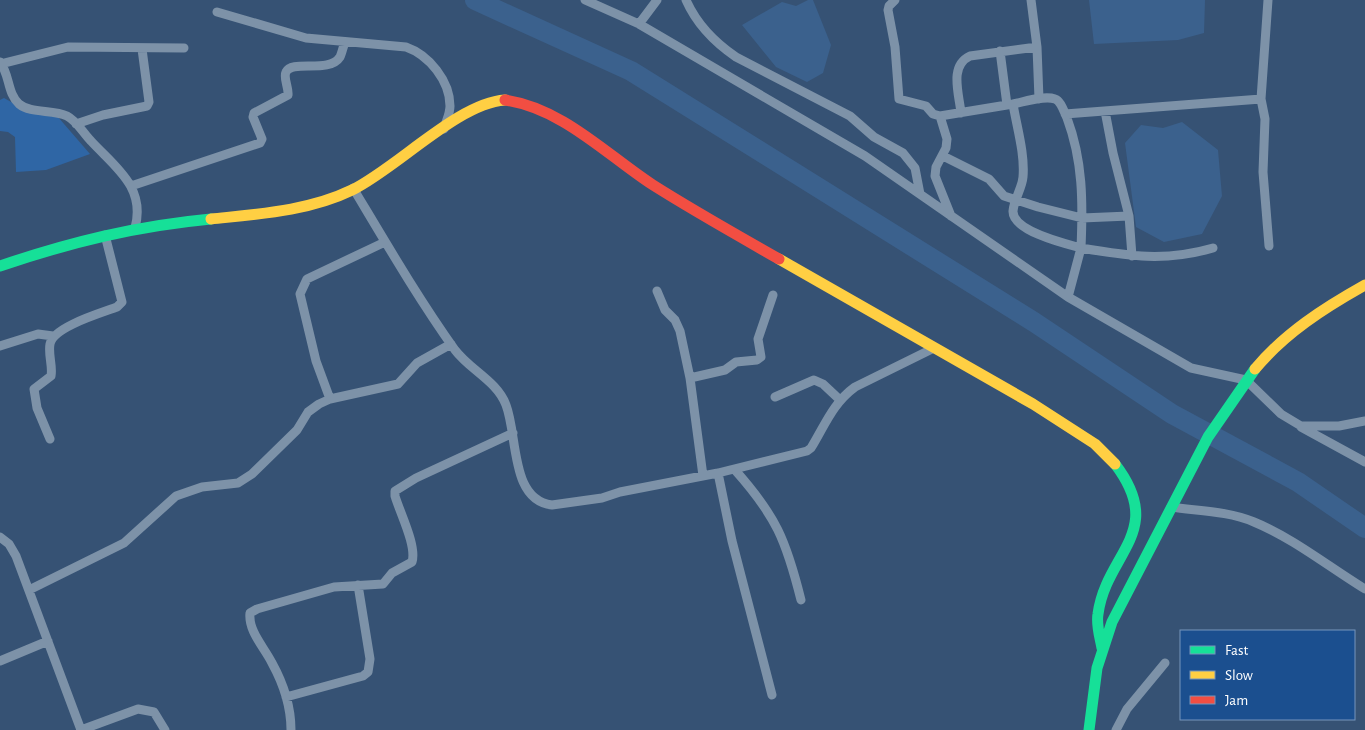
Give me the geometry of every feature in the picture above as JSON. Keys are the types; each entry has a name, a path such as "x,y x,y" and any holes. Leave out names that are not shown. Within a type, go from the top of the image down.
{"street":[{"path":"585,0 639,24 865,156 1068,297 1190,368 1246,380 1281,414 1365,462"},
{"path":"639,24 658,0"},
{"path":"686,0 699,24 719,46 736,57 850,116 874,136 903,153 915,168 920,194"},
{"path":"895,0 888,10 895,47 897,96 901,100 926,106 933,114 940,116 1039,99 1056,99 1065,114 1079,160 1082,218 1082,248 1068,297"},
{"path":"1031,0 1039,99"},
{"path":"1268,0 1261,99 1265,119 1263,172 1269,246"},
{"path":"218,12 306,38 406,47 417,51 426,57 436,69 450,99 449,113 444,128"},
{"path":"131,186 260,143 262,139 253,117 254,113 288,95 286,71 294,66 314,67 334,62 340,56 345,42"},
{"path":"961,113 956,73 958,65 962,60 970,56 1036,47"},
{"path":"135,228 139,214 131,186 122,172 70,118 58,112 24,107 19,103 11,91 8,76 1,63 68,48 184,48"},
{"path":"76,124 102,115 147,106 148,94 142,49"},
{"path":"1000,52 1023,178 1013,211 1018,222 1050,239 1082,248 1132,256 1161,258 1189,255 1213,248"},
{"path":"1065,114 1261,99"},
{"path":"0,266 135,228 284,210 339,196 474,110 502,100 514,100 536,107 639,176 737,236 1017,395 1096,445 1111,458 1126,480 1135,500 1136,517 1132,535 1098,613 1102,648"},
{"path":"1105,111 1113,153 1129,216 1132,256"},
{"path":"940,116 947,139 943,156 936,168 935,176 951,216"},
{"path":"943,156 989,179 1004,196 1016,200 1082,218 1100,219 1129,216"},
{"path":"353,188 385,242 451,344 472,369 492,384 501,395 506,405 522,478 530,494 544,504 602,498 620,492 735,470 807,451 811,448 839,399 855,387 934,348"},
{"path":"50,439 37,408 34,389 51,376 49,350 53,336 62,329 117,307 122,302 105,236"},
{"path":"330,399 316,362 300,294 301,286 307,279 385,242"},
{"path":"1089,730 1095,678 1102,648 1113,619 1189,473 1229,405 1246,380 1283,340 1321,310 1365,285"},
{"path":"657,291 665,310 678,324 690,378 703,476"},
{"path":"690,378 725,370 736,362 757,360 761,357 758,339 773,295"},
{"path":"0,346 38,334 53,336"},
{"path":"29,590 124,543 176,496 202,488 238,483 252,474 297,430 308,412 319,404 330,399 398,384 416,363 451,344"},
{"path":"776,397 814,380 823,384 839,399"},
{"path":"1301,426 1339,426 1365,422"},
{"path":"291,730 291,714 286,697 272,664 252,629 249,620 250,613 257,609 323,589 382,584 397,569 412,562 412,547 394,496 396,491 416,478 512,433"},
{"path":"735,470 772,515 792,562 801,600"},
{"path":"718,473 732,541 772,695"},
{"path":"1171,507 1233,515 1254,522 1365,589"},
{"path":"0,537 9,544 16,556 81,730 138,709 147,709 154,712 165,730"},
{"path":"286,697 363,676 368,672 370,659 358,585"},
{"path":"0,660 48,641"},
{"path":"1116,730 1127,709 1166,663"}],"shaded area":[{"path":"808,0 813,0 831,45 823,73 807,82 776,67 742,25 782,2 796,6"},
{"path":"1089,0 1205,0 1204,33 1178,40 1094,44"},
{"path":"4,98 22,108 58,117 90,154 46,170 16,172 15,137 8,132 0,131 0,100"},
{"path":"1182,122 1218,150 1222,196 1202,234 1164,242 1136,227 1125,143 1141,125 1163,128"}],"waterway":[{"path":"475,0 631,71 1034,322 1172,414 1298,482 1365,528"}],"traffic: fast":[{"path":"0,266 104,236 156,226 211,219"},
{"path":"1089,730 1097,668 1112,622 1208,437 1255,369"},
{"path":"1102,648 1098,631 1098,614 1103,593 1111,574 1129,542 1135,525 1135,508 1130,487 1115,464"}],"traffic: slow":[{"path":"211,219 301,207 336,197 370,180 448,124 468,112 487,104 505,100"},
{"path":"779,259 1033,404 1095,444 1115,464"},
{"path":"1255,369 1279,344 1306,322 1365,285"}],"traffic: jam":[{"path":"505,100 546,112 565,122 653,185 779,259"}]}
